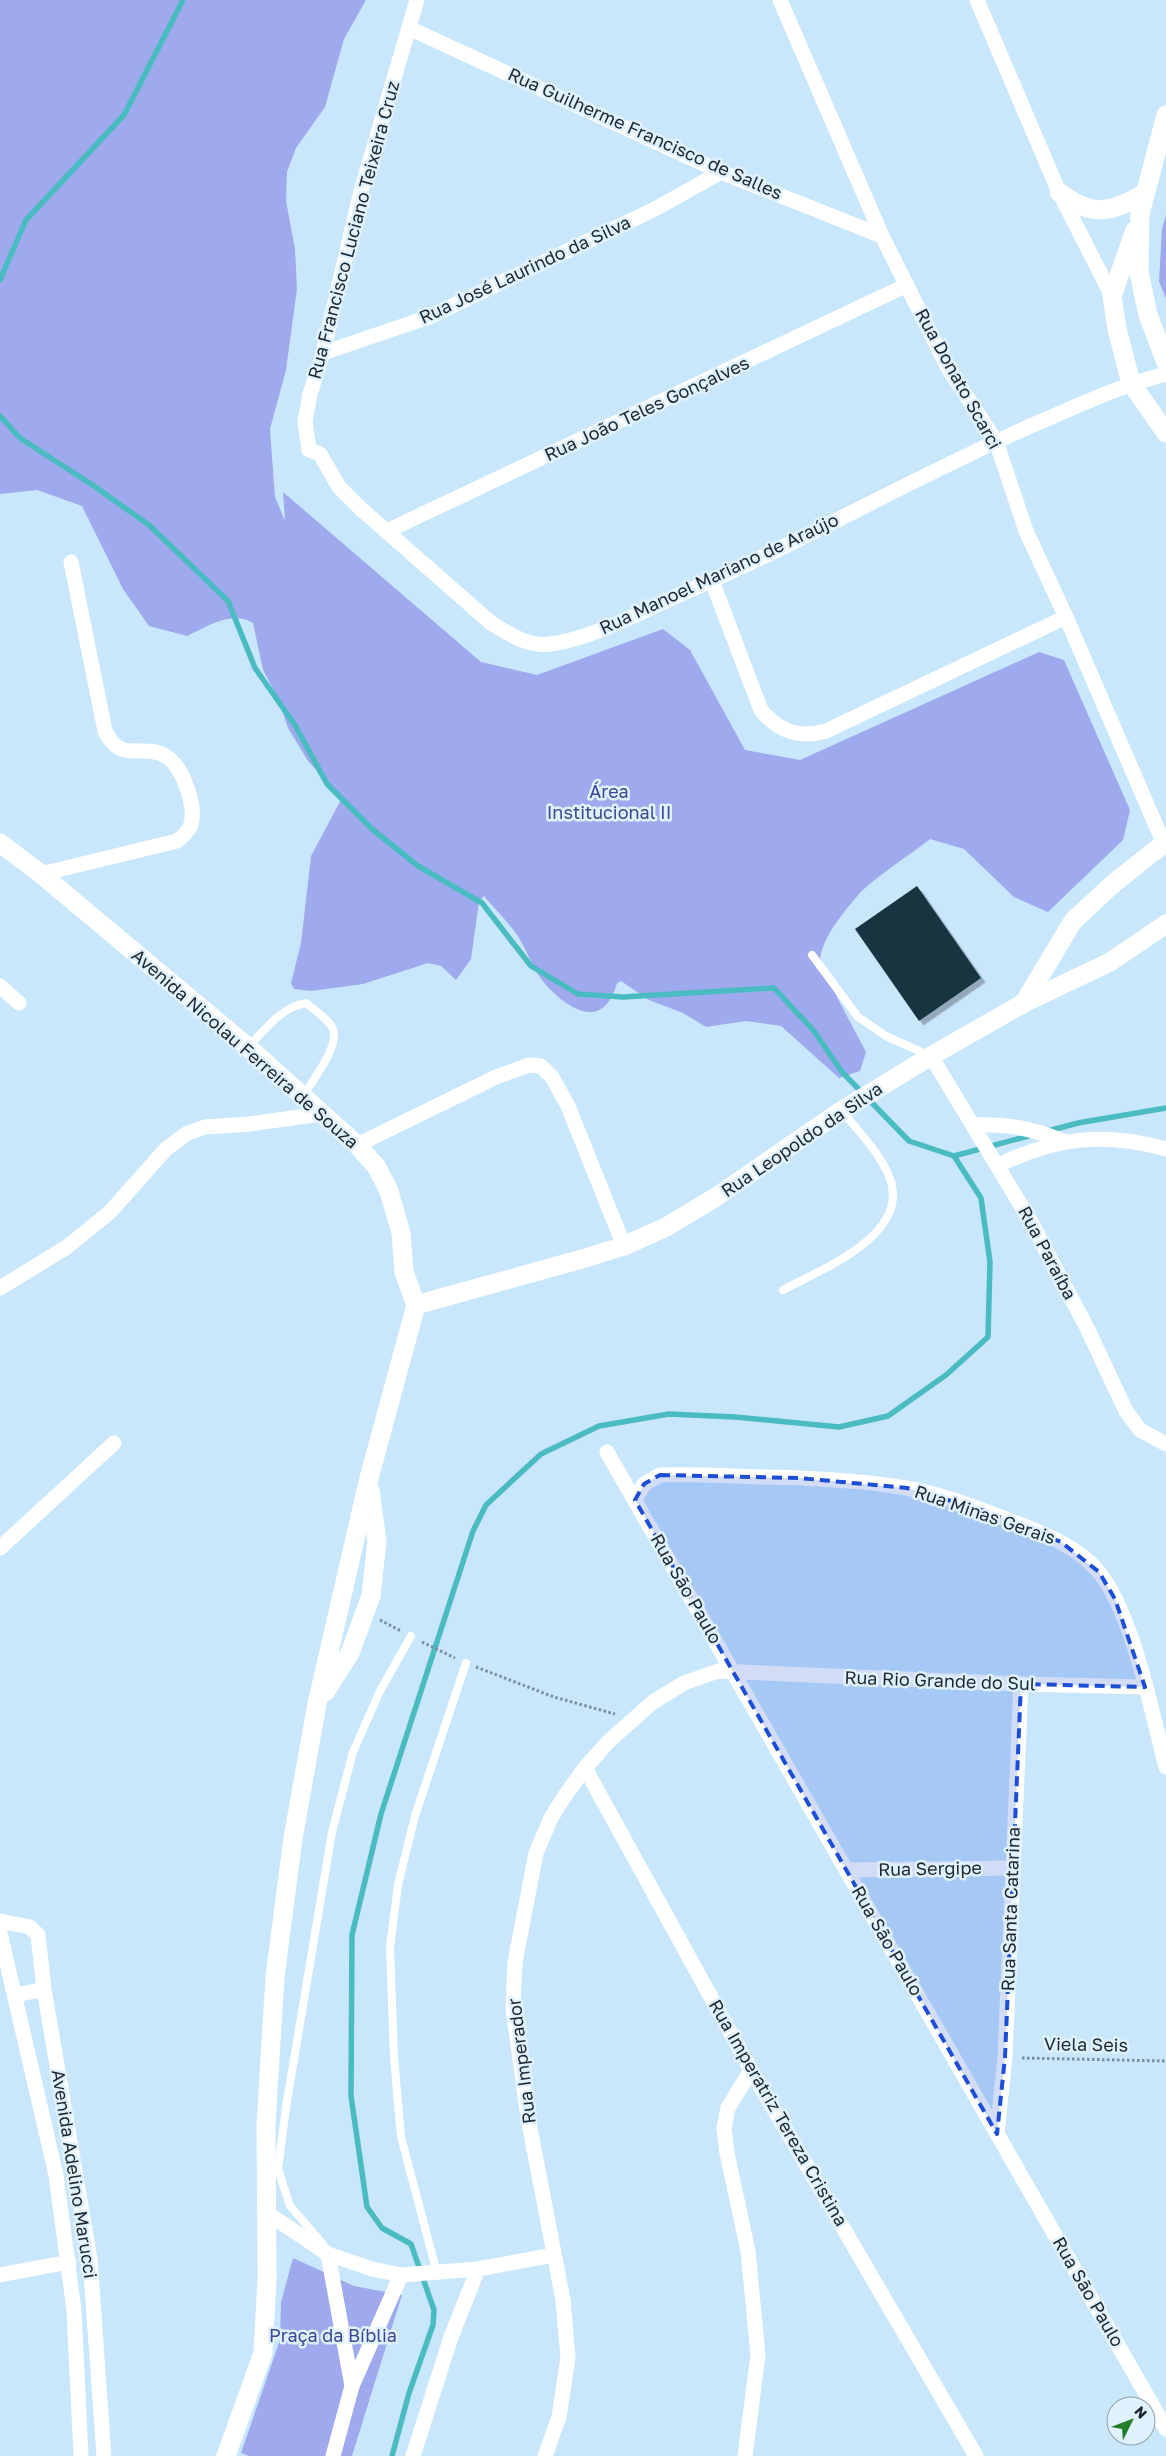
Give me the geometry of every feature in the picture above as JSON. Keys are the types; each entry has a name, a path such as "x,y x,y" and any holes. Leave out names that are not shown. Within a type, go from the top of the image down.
{"street":[{"name":"Rua Francisco Luciano Teixeira Cruz","path":"320,454 308,450 305,421 310,394 323,353 361,191 417,0"},
{"name":"Rua Donato Scarci","path":"780,0 882,236 948,368 996,441 1026,531 1165,843"},
{"path":"977,0 1059,192 1112,296 1117,329 1132,383 1166,433"},
{"name":"Rua Guilherme Francisco de Salles","path":"409,28 721,172 882,236"},
{"path":"1112,296 1140,214 1166,115"},
{"name":"Rua José Laurindo da Silva","path":"323,353 430,317 655,209 721,172"},
{"path":"1059,192 1081,207 1095,210 1117,208 1145,193"},
{"path":"1140,214 1139,272 1148,315 1166,362"},
{"name":"Rua João Teles Gonçalves","path":"387,531 907,285"},
{"name":"Rua Manoel Mariano de Araújo","path":"320,454 339,487 491,623 510,635 534,644 548,644 574,640 712,581 996,441 1132,383 1166,374"},
{"path":"41,874 176,841 185,834 190,826 192,816 188,792 183,778 167,757 151,752 122,750 111,743 105,731 71,562"},
{"path":"712,581 761,710 774,724 799,734 826,731 1066,618"},
{"name":"Avenida Nicolau Ferreira de Souza","path":"0,843 41,874 248,1047 357,1145 376,1166 389,1191 401,1233 404,1272 416,1305"},
{"path":"1024,1003 1073,921 1114,883 1165,843"},
{"name":"Rua Leopoldo da Silva","path":"416,1305 624,1246 666,1227 716,1197 841,1111 931,1056 1024,1003 1110,962 1166,924"},
{"path":"0,986 19,1003"},
{"name":"Rua Paraíba","path":"931,1056 1032,1222 1087,1328 1126,1411 1140,1430 1166,1444"},
{"path":"357,1145 496,1077 529,1065 541,1066 552,1076 568,1106 624,1246"},
{"path":"0,1288 68,1247 110,1212 166,1149 186,1134 205,1127 250,1124 321,1114"},
{"path":"974,1125 1003,1124 1023,1127 1063,1141"},
{"path":"999,1165 1034,1149 1063,1141 1136,1141 1166,1149"},
{"path":"226,2456 262,2353 267,2278 266,2124 275,1977 293,1838 317,1704 369,1478 416,1305"},
{"path":"0,1548 114,1443"},
{"name":"Rua São Paulo","path":"607,1452 1166,2429"},
{"name":"Rua Minas Gerais","path":"635,1500 644,1484 660,1475 861,1481 907,1488 1002,1518 1061,1542 1082,1555 1099,1572 1115,1599 1133,1644 1166,1767"},
{"path":"317,1704 350,1653 371,1596 377,1541 369,1478"},
{"name":"Rua Imperador","path":"545,2456 559,2418 568,2358 563,2300 528,2118 512,2008 515,1962 536,1854 551,1818 585,1768 632,1718 653,1702 684,1683 718,1672 734,1673"},
{"name":"Rua Rio Grande do Sul","path":"734,1673 1145,1687"},
{"name":"Rua Santa Catarina","path":"997,2134 1005,2057 1021,1684"},
{"name":"Rua Imperatriz Tereza Cristina","path":"585,1768 751,2070 976,2456"},
{"name":"Rua Sergipe","path":"846,1870 1013,1868"},
{"name":"Avenida Adelino Marucci","path":"0,1921 30,1927 38,1935 44,1989 90,2259 104,2456"},
{"name":"Avenida Adelino Marucci","path":"0,1932 56,2175 74,2310 81,2456"},
{"path":"16,1996 44,1989"},
{"path":"745,2456 758,2355 748,2251 727,2153 724,2128 728,2108 751,2070"},
{"path":"267,2213 334,2256 372,2270 401,2275 478,2269 554,2255"},
{"path":"334,2256 352,2386"},
{"path":"0,2275 69,2262"},
{"path":"412,2456 451,2337 478,2269"},
{"path":"332,2456 352,2386 401,2275"}],"lane":[{"path":"812,955 858,1017 886,1036 931,1056"},
{"path":"248,1047 284,1011 295,1005 306,1003 326,1021 332,1027 335,1039 331,1050 302,1097"},
{"path":"783,1290 870,1239 890,1216 894,1200 889,1177 871,1147 841,1111"},
{"path":"334,2256 290,2206 278,2169 332,1832 353,1752 380,1691 411,1636"},
{"path":"437,2273 402,2138 394,2057 390,1947 398,1885 416,1816 466,1662"}],"path":[{"path":"365,1613 466,1662 562,1700 632,1718"},
{"name":"Viela Seis","path":"1005,2057 1166,2061"}],"highlighted area":[{"path":"660,1475 799,1478 907,1488 985,1511 1061,1542 1099,1572 1115,1599 1145,1687 1021,1684 1005,2057 997,2134 635,1500 644,1484"}],"green space":[{"name":"Área Institucional II","path":"0,0 366,0 344,39 325,107 296,148 287,172 286,201 295,249 297,289 286,370 270,429 275,497 285,521 283,492 481,662 537,675 663,629 690,650 745,750 800,760 1039,652 1064,660 1130,810 1123,840 1048,912 1014,897 964,849 930,839 867,886 840,917 823,946 821,956 820,965 866,1052 860,1071 839,1078 781,1026 746,1021 706,1027 683,1013 649,1000 621,981 617,983 611,998 604,1007 586,1012 576,1009 556,995 541,979 515,932 484,896 479,902 471,959 456,980 441,966 428,963 363,984 311,991 294,989 291,983 301,943 311,856 342,798 308,761 288,728 278,698 263,670 253,623 245,619 228,619 219,621 187,636 149,626 123,589 82,506 37,490 0,494"},
{"path":"1166,215 1166,299 1159,281 1162,229"},
{"name":"Praça da Bíblia","path":"293,2258 354,2286 402,2295 352,2456 249,2456 241,2453 280,2340 281,2302"}],"building":[{"path":"917,886 981,978 919,1021 855,929"}],"waterway":[{"path":"0,280 26,220 124,115 183,0"},
{"path":"0,416 20,438 94,486 149,525 228,601 255,668 295,725 327,784 372,829 418,866 482,903 531,966 578,994 623,997 774,988 814,1031 842,1072 909,1141 954,1156 981,1198 990,1262 988,1337 946,1375 888,1416 839,1427 735,1417 669,1414 599,1426 541,1454 486,1505 473,1531 381,1814 352,1935 351,2096 367,2207 382,2228 411,2244 434,2310 433,2325 409,2393 392,2456"},
{"path":"1048,1131 1078,1123 1166,1108"},
{"path":"954,1156 1032,1135"}]}
